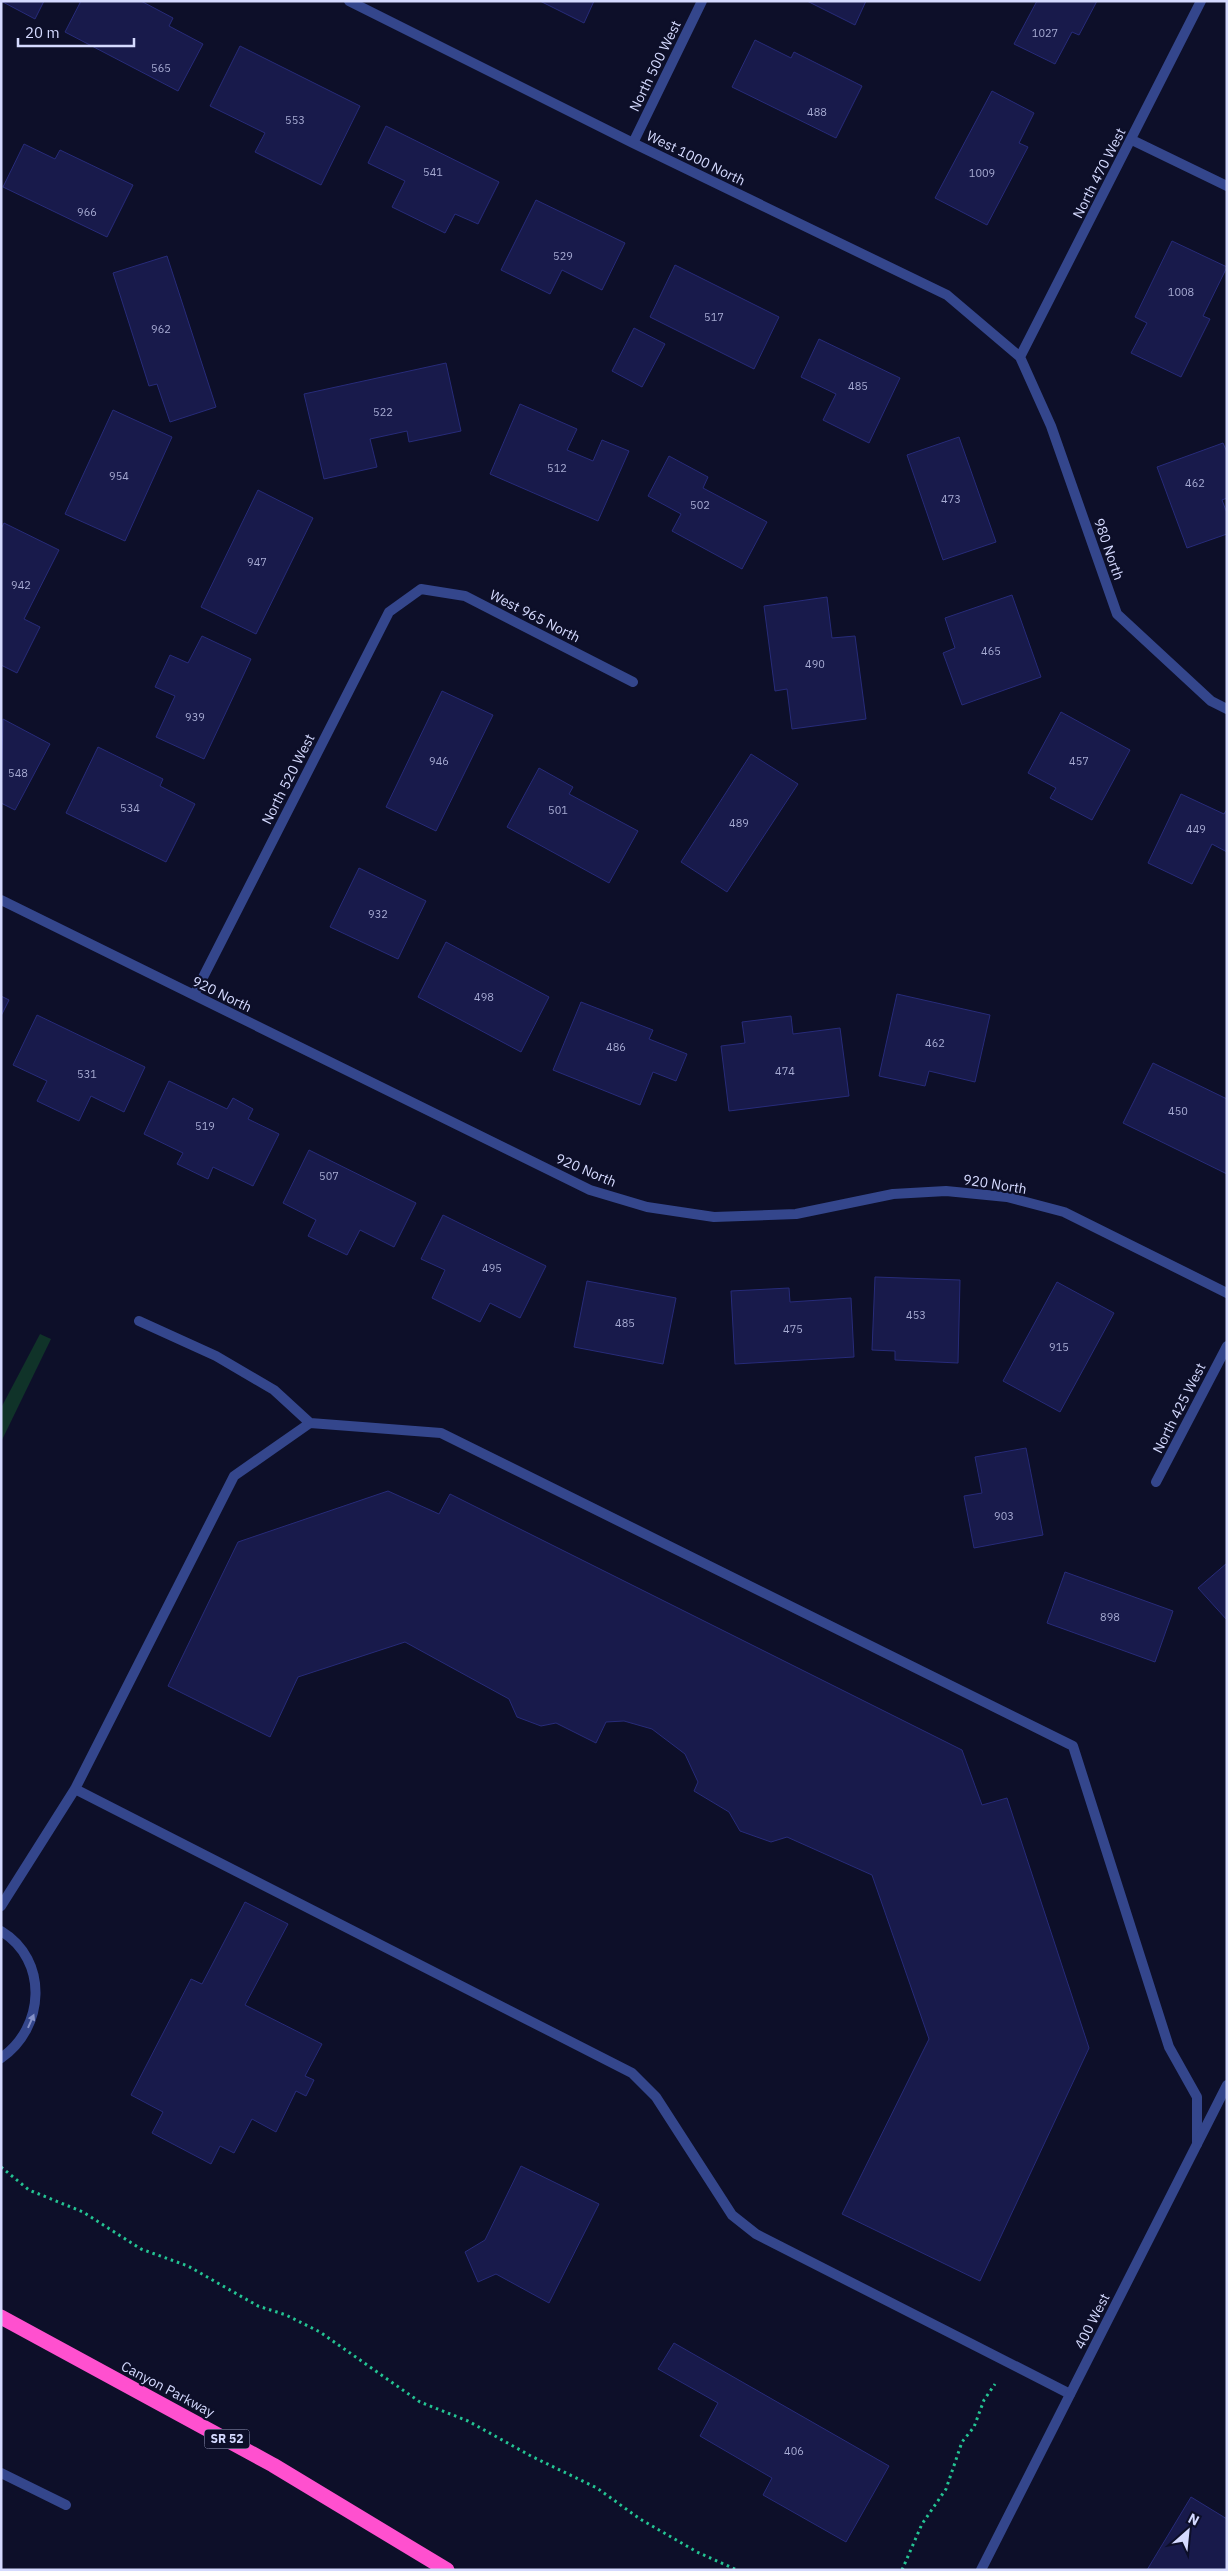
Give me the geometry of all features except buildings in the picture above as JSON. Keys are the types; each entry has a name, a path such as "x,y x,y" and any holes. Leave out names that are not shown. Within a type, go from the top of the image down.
{"highway":[{"name":"Canyon Parkway","path":"1,2317 274,2465 447,2570"}],"street":[{"name":"West 1000 North","path":"349,1 633,143 947,295 1020,357"},
{"name":"North 500 West","path":"633,143 702,1"},
{"name":"North 470 West","path":"1020,357 1201,1"},
{"path":"1132,140 1227,186"},
{"name":"980 North","path":"1020,357 1051,426 1117,614 1211,701 1227,709"},
{"name":"West 965 North","path":"421,588 465,596 633,682"},
{"name":"North 520 West","path":"194,995 389,612 421,588"},
{"name":"920 North","path":"1,900 590,1190 647,1207 714,1217 796,1214 893,1194 946,1191 1007,1197 1064,1212 1227,1293"},
{"path":"139,1321 216,1356 265,1385 310,1423 441,1433 1073,1746 1169,2047 1198,2097 1197,2144"},
{"name":"North 425 West","path":"1156,1482 1227,1346"},
{"path":"1,1906 75,1789 234,1476 310,1423"},
{"path":"75,1789 632,2073 656,2096 732,2215 756,2234 1070,2394"},
{"path":"1,1931 24,1951 35,1976 35,2013 24,2037 15,2049 1,2058"},
{"name":"400 West","path":"980,2570 1227,2086"},
{"path":"1,2473 66,2505"}],"path":[{"path":"1,2167 29,2190 82,2212 141,2249 188,2266 258,2306 286,2315 320,2332 420,2402 468,2421 531,2456 597,2488 640,2519 672,2538 697,2552 737,2570"},
{"path":"902,2570 922,2524 946,2489 962,2442 974,2426 984,2400 998,2380"}],"green space":[{"path":"40,1334 51,1339 1,1442 1,1408"}]}
